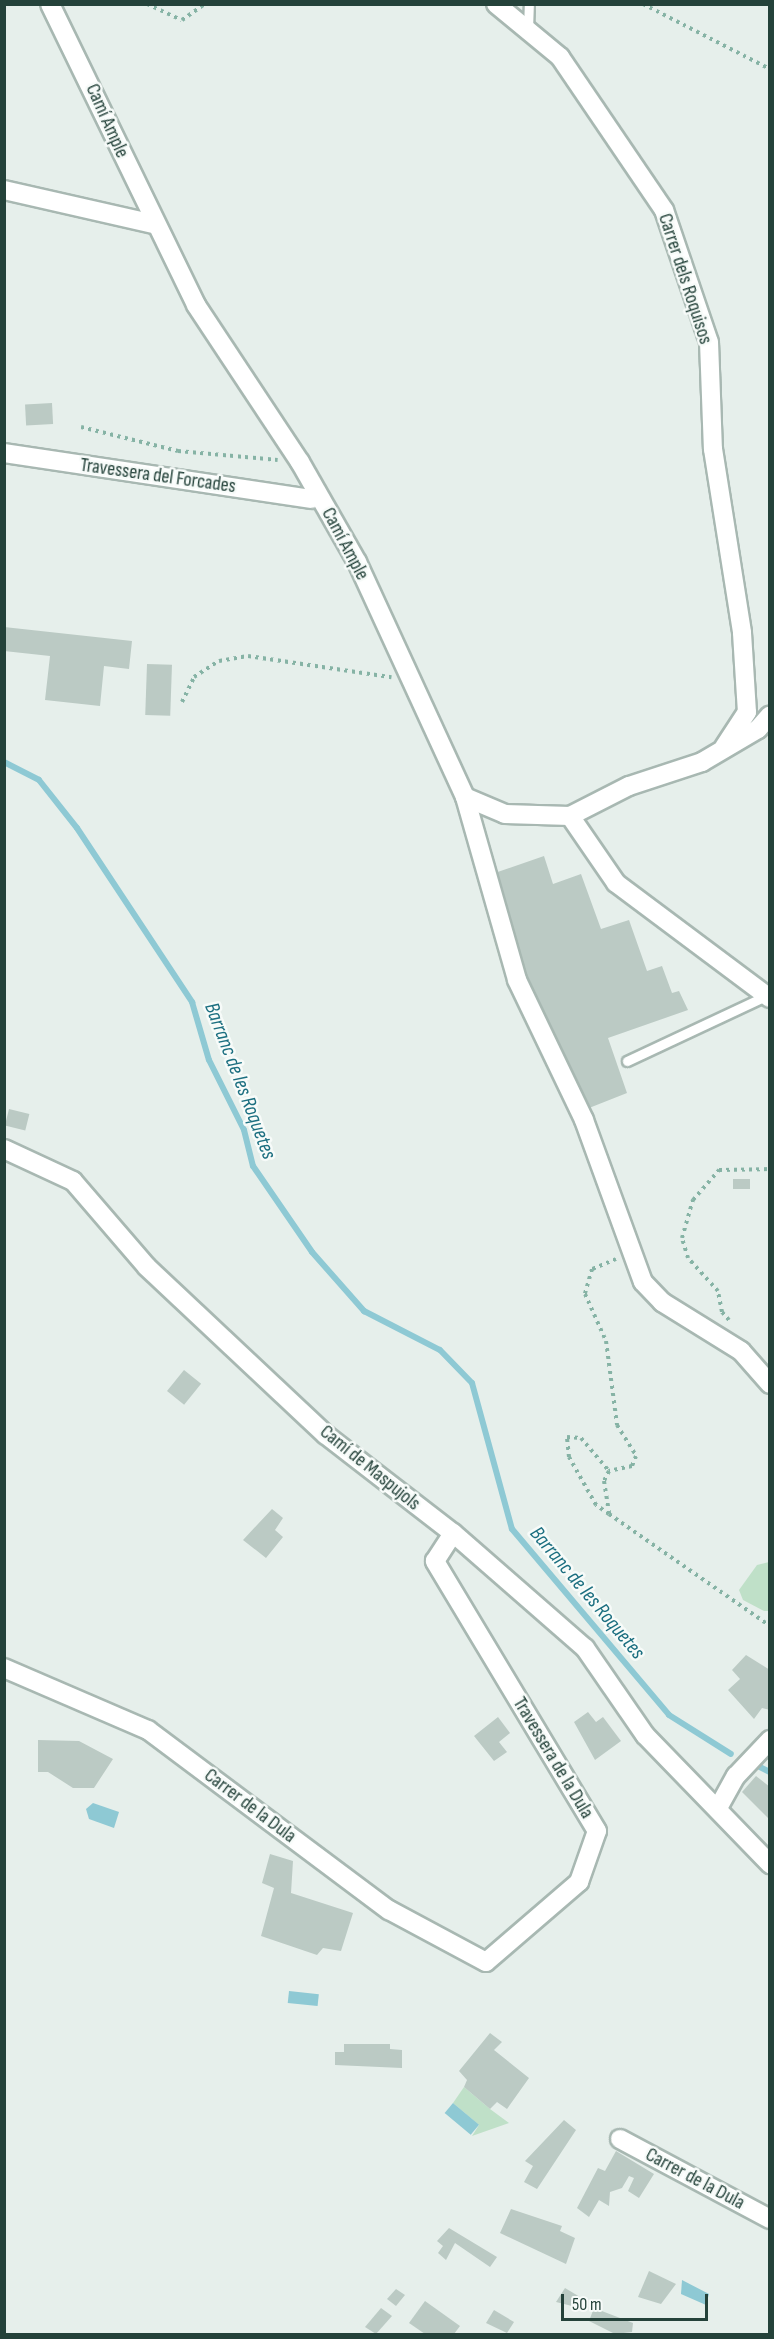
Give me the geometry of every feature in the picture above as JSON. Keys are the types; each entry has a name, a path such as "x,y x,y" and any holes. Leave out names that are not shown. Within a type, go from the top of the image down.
{"street":[{"name":"Camí Ample","path":"50,4 154,224 196,305 300,462 357,562 465,797 516,980 584,1120 630,1254 643,1282 662,1302 741,1351 770,1384"},
{"name":"Carrer dels Roquisos","path":"496,4 560,57 664,210 709,342 713,449 742,633 747,712 723,748"},
{"path":"4,190 154,224"},
{"name":"Travessera del Forcades","path":"4,453 312,499"},
{"path":"465,797 505,814 570,816 629,786 702,762 758,729 770,715"},
{"path":"570,816 616,883 768,997"},
{"name":"Camí de Maspujols","path":"4,1149 73,1181 147,1267 326,1435 453,1533 585,1648 645,1735 770,1864"},
{"name":"Travessera de la Dula","path":"453,1533 435,1561 597,1831 579,1881 486,1962"},
{"name":"Carrer de la Dula","path":"4,1668 148,1730 389,1910 486,1962"},
{"path":"718,1808 736,1776 770,1740"},
{"name":"Carrer de la Dula","path":"620,2139 770,2219"}],"lane":[{"path":"528,30 529,4"},
{"path":"627,1061 768,997"}],"path":[{"path":"147,4 182,20 205,4"},
{"path":"643,4 770,69"},
{"path":"81,427 178,451 300,462"},
{"path":"182,702 194,677 219,661 248,656 410,680"},
{"path":"734,1326 722,1312 718,1291 688,1258 682,1238 693,1200 719,1170 770,1169"},
{"path":"609,1514 604,1481 609,1472 632,1466 636,1456 617,1425 606,1341 585,1294 592,1269 630,1254"},
{"path":"609,1472 581,1438 567,1437 569,1457 596,1505 770,1626"}],"green space":[{"path":"769,1562 769,1611 764,1611 743,1600 739,1590 757,1565"},
{"path":"464,2087 509,2123 472,2136 479,2125 453,2103"}],"water":[{"path":"93,1803 119,1812 114,1828 89,1819 86,1809"},
{"path":"289,1991 319,1994 318,2006 288,2003"},
{"path":"453,2103 479,2125 471,2135 445,2113"},
{"path":"682,2280 709,2294 706,2305 681,2294"}],"building":[{"path":"52,403 53,424 26,425 25,404"},
{"path":"4,627 132,641 129,669 104,666 100,706 45,700 50,656 4,651"},
{"path":"147,664 172,665 170,716 145,715"},
{"path":"544,856 553,884 581,874 601,929 629,920 647,971 662,966 672,993 679,991 688,1010 608,1038 627,1093 584,1110 547,1046 486,876"},
{"path":"9,1109 29,1114 25,1131 5,1125"},
{"path":"733,1179 750,1179 750,1189 733,1189"},
{"path":"184,1370 201,1384 184,1405 167,1391"},
{"path":"272,1509 283,1518 275,1530 283,1537 266,1558 243,1540"},
{"path":"746,1655 770,1670 770,1710 762,1708 754,1719 728,1690 740,1679 732,1670"},
{"path":"588,1712 596,1722 603,1717 621,1741 595,1760 574,1722"},
{"path":"498,1717 510,1733 499,1742 507,1752 494,1761 474,1736"},
{"path":"38,1740 79,1741 113,1759 94,1788 73,1788 48,1772 38,1772"},
{"path":"756,1776 770,1787 770,1820 742,1792"},
{"path":"270,1854 293,1861 291,1893 353,1913 341,1951 323,1948 317,1955 261,1936 274,1888 262,1883"},
{"path":"490,2033 502,2042 494,2050 529,2078 507,2109 497,2102 490,2109 464,2087 467,2080 459,2071"},
{"path":"344,2044 390,2044 390,2049 402,2050 402,2068 335,2065 335,2052 344,2052"},
{"path":"564,2120 576,2130 537,2189 524,2182 533,2166 525,2161"},
{"path":"616,2151 654,2174 639,2198 628,2191 634,2178 629,2176 622,2188 610,2192 609,2206 599,2200 589,2217 577,2208 598,2168 605,2171"},
{"path":"511,2209 562,2226 560,2231 575,2238 566,2264 500,2233"},
{"path":"449,2228 497,2257 490,2267 455,2243 446,2260 438,2253 443,2246 437,2241"},
{"path":"649,2271 676,2284 661,2304 638,2297"},
{"path":"565,2288 585,2300 580,2308 556,2302"},
{"path":"396,2289 405,2295 396,2306 387,2299"},
{"path":"425,2301 460,2326 454,2334 425,2334 409,2323"},
{"path":"381,2308 392,2316 376,2334 365,2327"},
{"path":"594,2308 633,2323 632,2332 615,2334 589,2321"},
{"path":"494,2310 514,2322 507,2333 486,2323"}],"waterway":[{"name":"Barranc de les Roquetes","path":"4,762 39,780 77,828 192,1002 209,1060 244,1130 253,1166 312,1252 364,1311 440,1350 472,1383 512,1529 669,1715 731,1754"},
{"name":"Barranc de les Roquetes","path":"756,1765 770,1772"}]}
